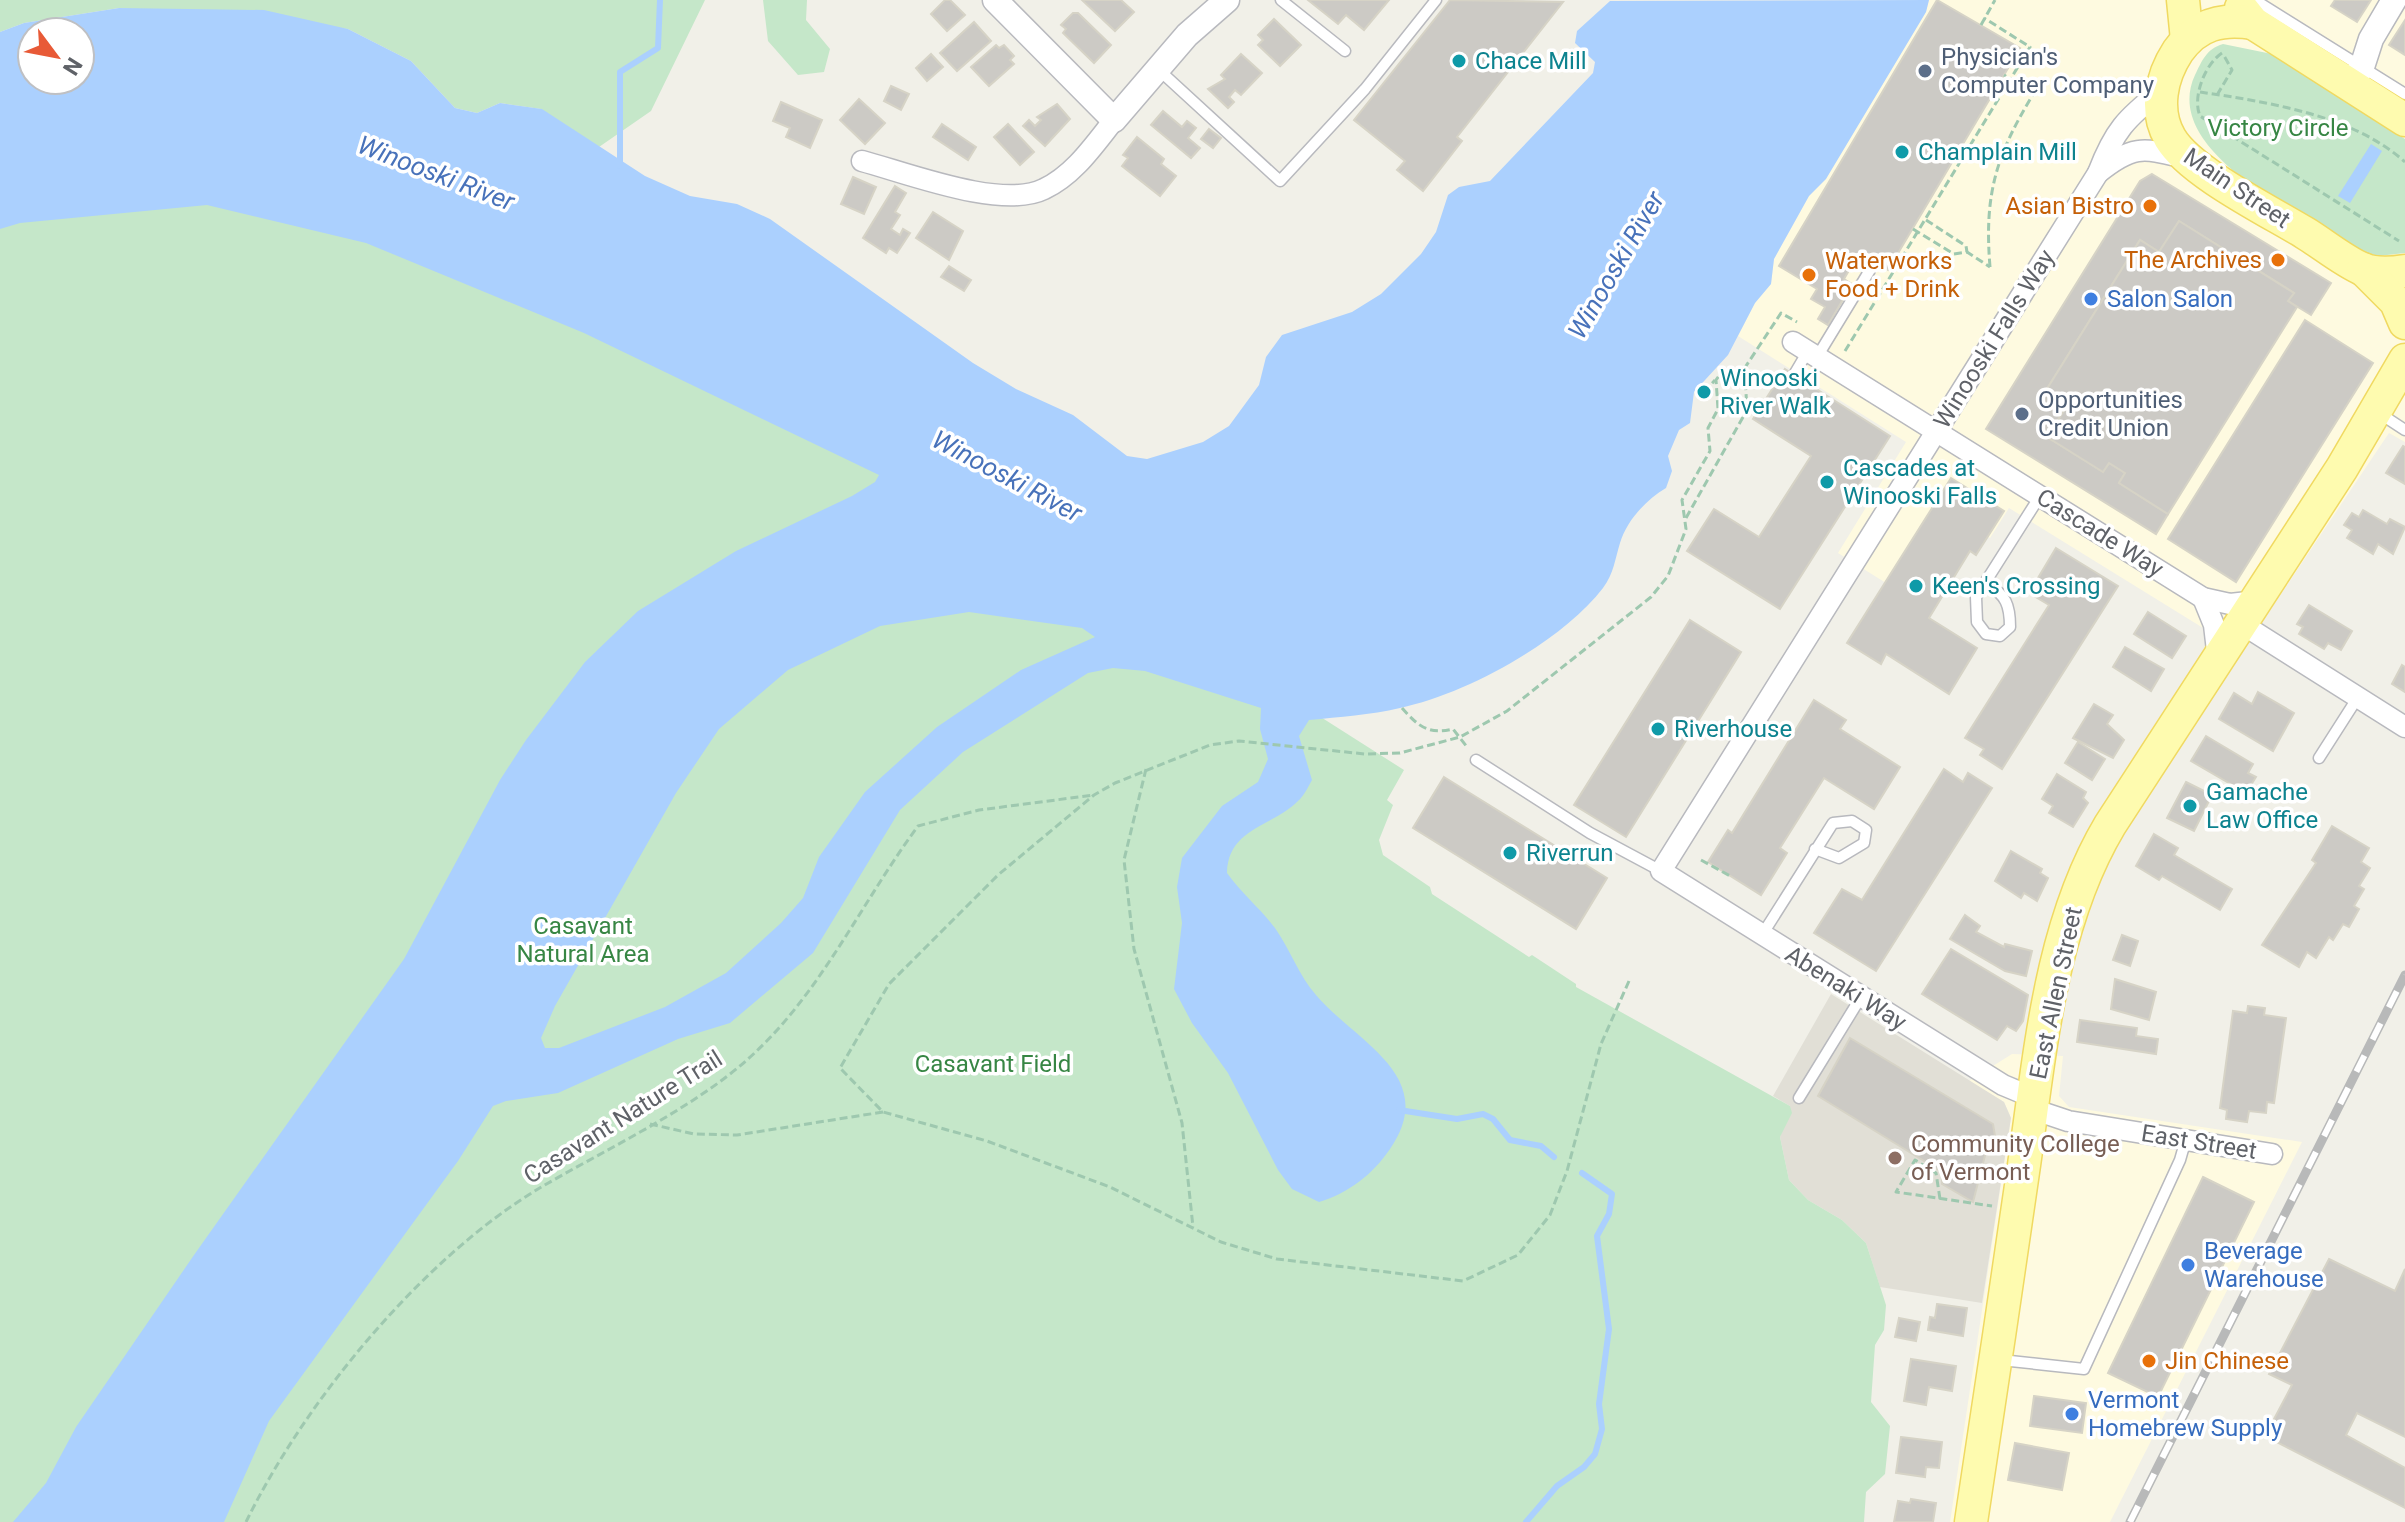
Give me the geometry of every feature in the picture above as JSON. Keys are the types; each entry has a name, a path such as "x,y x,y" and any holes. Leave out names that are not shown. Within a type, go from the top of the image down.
{"main road":[{"path":"2183,0 2187,40"},
{"path":"2161,91 2170,65 2187,40 2212,23 2242,10 2356,76 2405,120"},
{"name":"Main Street","path":"2161,91 2165,128 2187,159 2363,269 2402,256"},
{"path":"2363,269 2396,302 2405,323"},
{"name":"East Allen Street","path":"1971,1522 2033,1104 2062,949 2088,869 2115,818 2377,412 2405,360"}],"street":[{"path":"995,0 1114,120"},
{"path":"2356,76 2371,39 2394,0"},
{"path":"862,161 983,192 1023,195 1041,191 1062,178 1199,22 1225,1"},
{"name":"Winooski Falls Way","path":"1661,871 2098,173 2121,124 2161,91"},
{"name":"Winooski Falls Way","path":"2098,173 2121,155 2138,149 2187,159"},
{"name":"Cascade Way","path":"1806,350 2203,598 2249,612"},
{"path":"2203,598 2214,625 2218,662"},
{"path":"2249,612 2358,697 2405,727"},
{"name":"Abenaki Way","path":"1661,871 2033,1104"},
{"name":"East Street","path":"2033,1104 2068,1121 2272,1154"}],"lane":[{"path":"1281,0 1345,51"},
{"path":"1158,69 1280,181 1365,89 1436,0"},
{"path":"2356,76 2405,94"},
{"path":"1795,373 1806,350 1870,270"},
{"path":"2377,412 2405,430"},
{"path":"1987,584 2000,592 2010,607 2010,627 2000,636 1986,634 1977,622 1976,597 2040,496"},
{"path":"2319,758 2358,697"},
{"path":"1476,760 1590,833 1640,856 1661,871"},
{"path":"1762,935 1815,849 1833,823 1852,821 1866,830 1864,843 1839,858 1815,849"},
{"path":"1799,1098 1861,997"},
{"path":"1996,1360 2084,1369 2180,1160 2186,1139"}],"path":[{"path":"1981,25 1995,0"},
{"path":"1845,351 2030,47 1984,18"},
{"path":"2217,95 2232,70 2219,46"},
{"path":"2222,53 2211,63 2198,92 2200,116 2402,256"},
{"path":"1913,229 1954,254 1967,252 1990,267 1987,223 1990,189 2008,135 2034,93 2004,75"},
{"path":"2198,92 2334,121 2370,136 2405,162"},
{"path":"1926,220 1966,246 1967,252"},
{"path":"1704,392 1721,373 1744,369 1781,313"},
{"path":"1686,518 1747,410 1745,376"},
{"path":"883,1112 840,1068 889,984 998,875 1094,795 1146,769 1210,745 1239,741 1315,746 1379,755 1428,747 1460,737 1507,711 1651,597 1675,562 1684,538 1686,518 1682,500 1710,451 1708,428 1718,409 1716,380"},
{"path":"1402,708 1423,729 1439,732 1453,729 1460,737"},
{"path":"1146,769 1124,860 1134,949 1182,1123 1193,1228"},
{"name":"Casavant Nature Trail","path":"246,1522 302,1430 358,1352 402,1302 477,1232 535,1191 745,1063 777,1033 918,826 979,810 1094,795"},
{"path":"1701,860 1732,877"},
{"path":"649,1124 694,1134 737,1135 883,1112 987,1141 1110,1187 1221,1242 1277,1259 1463,1281 1518,1255 1550,1215 1567,1171 1601,1044 1629,981"},
{"path":"1940,1199 1936,1173 1915,1160 1896,1192 1940,1199 1992,1206"}],"shaded area":[{"path":"1929,0 2405,0 2405,442 2389,433 2242,652 2009,508 1990,538 1960,519 1910,598 1838,553 1906,442 1738,336 1755,303 1771,284 1774,259 1809,196 1826,178 1926,12"},
{"name":"Community College of Vermont","path":"1831,994 2004,1102 2011,1118 1982,1303 1880,1287 1866,1243 1842,1220 1808,1200 1789,1180 1780,1137 1790,1106 1773,1096"},
{"path":"2012,1054 2063,1056 2059,1096 2069,1107 2302,1142 2110,1522 1950,1522 2011,1118 2004,1102 1969,1081"}],"green space":[{"path":"0,0 705,0 651,111 599,147 541,109 500,103 477,113 455,108 411,61 348,29 119,8 68,16 16,16 16,26 0,32"},
{"path":"763,0 807,0 806,20 830,49 824,72 798,75 768,41"},
{"name":"Victory Circle","path":"2223,44 2272,54 2405,139 2405,253 2378,256 2359,250 2275,201 2217,156 2198,130 2190,103 2195,75 2202,60 2212,49"},
{"name":"Casavant Natural Area","path":"201,155 885,440 1404,770 1387,800 1393,805 1379,840 1383,855 1430,887 1432,894 1529,957 1532,955 1576,984 1576,987 1790,1106 1792,1113 1780,1137 1789,1180 1808,1200 1842,1220 1866,1243 1886,1305 1884,1330 1875,1345 1871,1402 1890,1426 1885,1474 1866,1492 1864,1522 0,1522 0,198"}],"water":[{"name":"Winooski River","path":"1929,0 1926,12 1826,179 1809,196 1774,259 1771,284 1755,303 1728,355 1694,392 1690,423 1679,430 1668,456 1672,471 1666,488 1651,498 1627,526 1603,588 1563,628 1483,678 1426,701 1389,710 1309,720 1299,736 1312,780 1306,791 1288,810 1243,837 1229,858 1227,873 1275,928 1310,988 1371,1046 1399,1081 1405,1101 1403,1123 1390,1149 1376,1167 1350,1188 1319,1202 1292,1189 1278,1170 1228,1073 1192,1023 1174,989 1182,923 1177,887 1182,858 1222,806 1258,782 1268,759 1260,729 1261,708 1145,671 1113,668 1088,673 963,752 900,810 813,953 730,1023 678,1039 558,1093 493,1106 458,1161 269,1421 224,1522 13,1522 46,1483 76,1427 404,959 500,780 585,662 638,611 736,551 852,496 875,482 879,475 584,333 366,243 207,205 20,223 0,229 0,32 16,26 16,96 96,96 96,16 68,16 119,8 264,10 348,29 411,61 455,108 477,113 500,103 542,109 645,176 690,196 737,204 770,219 973,363 1016,389 1073,415 1127,456 1147,459 1203,442 1229,426 1259,385 1266,357 1282,335 1352,312 1381,294 1421,254 1436,232 1448,195 1459,187 1490,181 1593,73 1595,62 1575,43 1577,31 1610,1","holes":["969,612 1082,628 1095,637 1021,670 937,727 865,792 819,857 803,898 781,923 726,973 665,1007 559,1048 545,1048 541,1038 555,1006 676,793 719,729 788,670 880,626"]},
{"path":"2371,144 2382,151 2350,203 2338,196"}],"building":[{"path":"945,0 950,0 965,15 947,31 931,14"},
{"path":"1082,0 1121,0 1134,12 1115,31"},
{"path":"1308,0 1389,0 1364,30 1346,15 1338,24"},
{"name":"Chace Mill","path":"1450,0 1563,2 1457,137 1462,141 1423,191 1397,170 1405,161 1354,120"},
{"name":"Champlain Mill","path":"1937,0 2020,48 1888,270 1859,253 1844,279 1852,284 1828,325 1818,319 1825,307 1811,299 1817,289 1779,266"},
{"path":"2335,0 2371,0 2357,22 2331,6"},
{"path":"1073,13 1078,13 1111,45 1094,63 1063,33 1066,29 1061,25"},
{"path":"1274,19 1301,45 1280,66 1258,45 1263,40 1258,35"},
{"path":"2405,20 2405,55 2389,45"},
{"path":"974,22 991,41 957,71 940,53"},
{"path":"996,45 999,48 1004,45 1014,56 1010,60 1014,64 989,86 971,67"},
{"path":"931,54 943,67 927,81 916,68"},
{"path":"1241,54 1262,73 1241,95 1235,90 1229,97 1234,102 1228,108 1208,89 1225,79 1221,75"},
{"path":"891,86 909,94 901,110 884,101"},
{"path":"859,99 885,123 865,144 840,120"},
{"path":"781,102 822,120 810,148 786,137 790,128 773,121"},
{"path":"1057,104 1070,119 1045,146 1023,126 1029,120 1035,126 1041,120 1037,117"},
{"path":"1163,111 1182,127 1187,121 1196,128 1188,138 1200,148 1191,158 1151,125"},
{"path":"942,124 976,147 968,160 933,137"},
{"path":"1008,124 1034,152 1020,165 994,137"},
{"path":"1209,129 1221,138 1213,148 1201,139"},
{"path":"1137,137 1164,159 1161,164 1176,176 1160,196 1122,166 1128,158 1123,155"},
{"path":"2152,174 2331,283 2311,315 2288,301 2294,293 2179,221 2159,252 2140,240 2045,392 2067,406 2047,437 2103,472 2109,463 2125,473 2119,483 2168,514 2156,534 1986,429 2140,181"},
{"path":"853,177 876,187 864,214 841,204"},
{"path":"895,186 906,193 895,212 900,215 891,229 900,235 903,229 910,233 897,253 889,248 886,253 863,238"},
{"path":"933,212 963,231 949,260 916,238"},
{"path":"2179,221 2294,293 2288,301 2297,307 2168,514 2119,483 2125,473 2109,463 2103,472 2047,437 2067,406 2045,392 2140,240 2159,252"},
{"path":"949,266 971,280 964,291 941,277"},
{"path":"2305,320 2373,363 2236,582 2168,539"},
{"name":"Cascades at Winooski Falls","path":"1785,369 1890,436 1780,609 1687,551 1714,509 1759,537 1811,456 1753,419"},
{"path":"2405,447 2405,484 2386,473"},
{"name":"Keen's Crossing","path":"1951,478 2004,511 1976,555 1970,551 1929,618 1977,648 1949,694 1886,654 1881,664 1847,643"},
{"path":"2363,510 2387,524 2390,519 2405,527 2393,554 2378,544 2373,554 2347,538 2352,530 2344,525 2352,513 2359,517"},
{"name":"Keen's Crossing","path":"2056,548 2118,586 2002,769 1980,755 1984,749 1965,738 2049,605 2029,593"},
{"path":"2309,605 2352,631 2341,650 2328,643 2324,649 2299,634 2303,627 2297,624"},
{"path":"2148,612 2186,636 2172,658 2134,634"},
{"name":"Riverhouse","path":"1690,620 1741,652 1626,837 1574,805"},
{"path":"2125,647 2164,669 2151,691 2113,667"},
{"path":"2402,665 2405,667 2405,692 2392,684"},
{"path":"2258,692 2294,713 2273,751 2219,719 2234,693 2252,704"},
{"path":"1814,700 1846,720 1840,729 1900,767 1874,809 1824,778 1780,848 1787,853 1761,895 1708,862 1728,830 1732,833"},
{"path":"2094,704 2113,715 2107,724 2124,740 2113,758 2073,738"},
{"path":"2206,736 2253,764 2248,773 2256,777 2246,793 2191,761"},
{"path":"2078,742 2105,759 2092,780 2065,763"},
{"path":"1944,769 1963,782 1968,773 1992,788 1876,971 1814,933 1842,889 1862,900"},
{"path":"2057,774 2086,792 2083,798 2088,803 2073,827 2049,813 2053,806 2042,799"},
{"name":"Riverrun","path":"1444,777 1607,878 1576,929 1413,828"},
{"name":"Gamache Law Office","path":"2186,782 2212,795 2194,831 2167,818"},
{"path":"2332,826 2369,848 2361,862 2370,868 2359,886 2364,889 2354,906 2359,909 2349,927 2343,924 2333,940 2329,937 2316,958 2307,952 2299,967 2262,945 2316,863 2312,860"},
{"path":"2154,834 2178,848 2174,855 2232,889 2220,910 2162,876 2159,880 2136,866"},
{"path":"2011,851 2042,869 2040,873 2048,878 2037,901 2024,893 2021,898 1995,881"},
{"path":"1965,915 1980,926 1976,932 2004,947 2005,944 2032,951 2026,976 2005,971 1950,939"},
{"path":"2122,935 2138,941 2130,966 2113,960"},
{"path":"1951,949 2028,995 2023,1021 2016,1031 2007,1026 1997,1040 1922,994"},
{"path":"2115,979 2156,992 2149,1020 2111,1009"},
{"path":"2248,1006 2265,1008 2264,1015 2286,1018 2274,1103 2267,1102 2266,1113 2249,1111 2247,1122 2226,1119 2227,1110 2220,1108 2233,1011 2247,1013"},
{"path":"2080,1020 2137,1028 2136,1036 2158,1039 2156,1054 2077,1042"},
{"name":"Community College of Vermont","path":"1850,1038 1993,1124 1995,1136 1988,1144 1973,1202 1942,1184 1942,1172 1818,1096"},
{"path":"2203,1177 2254,1202 2158,1397 2108,1373"},
{"path":"2329,1259 2395,1291 2405,1269 2405,1437 2357,1413 2346,1435 2405,1468 2405,1508 2265,1436 2292,1385 2269,1374"},
{"path":"1937,1304 1967,1308 1963,1336 1928,1330 1930,1317 1935,1318"},
{"path":"1899,1318 1920,1322 1916,1341 1895,1337"},
{"path":"1911,1359 1956,1366 1952,1391 1929,1387 1926,1405 1904,1401"},
{"path":"2034,1396 2086,1403 2082,1433 2030,1426"},
{"path":"1901,1437 1942,1442 1939,1468 1926,1467 1925,1477 1896,1473"},
{"path":"2015,1443 2069,1453 2062,1490 2008,1480"},
{"path":"1911,1499 1936,1503 1933,1522 1894,1522 1898,1501 1910,1503"}],"waterway":[{"path":"620,166 620,72 658,48 660,0"},
{"path":"1399,1110 1457,1119 1483,1114 1493,1119 1510,1140 1541,1146 1554,1157"},
{"path":"1526,1522 1557,1486 1584,1467 1595,1454 1602,1429 1599,1404 1609,1329 1597,1236 1609,1214 1612,1194 1582,1173"}],"railway":[{"path":"2130,1522 2405,975"}],"place":[{"name":"Chace Mill","path":"1459,61"},
{"name":"Physician's Computer Company","path":"1925,71"},
{"name":"Champlain Mill","path":"1902,152"},
{"name":"Asian Bistro","path":"2150,206"},
{"name":"The Archives","path":"2278,260"},
{"name":"Waterworks Food + Drink","path":"1809,275"},
{"name":"Salon Salon","path":"2091,299"},
{"name":"Winooski River Walk","path":"1704,392"},
{"name":"Opportunities Credit Union","path":"2022,414"},
{"name":"Cascades at Winooski Falls","path":"1827,482"},
{"name":"Keen's Crossing","path":"1916,586"},
{"name":"Riverhouse","path":"1658,729"},
{"name":"Gamache Law Office","path":"2190,806"},
{"name":"Riverrun","path":"1510,853"},
{"name":"Community College of Vermont","path":"1895,1158"},
{"name":"Beverage Warehouse","path":"2188,1265"},
{"name":"Jin Chinese","path":"2149,1361"},
{"name":"Vermont Homebrew Supply","path":"2072,1414"}],"park label":[{"name":"Casavant Field","path":"993,1064"}]}
